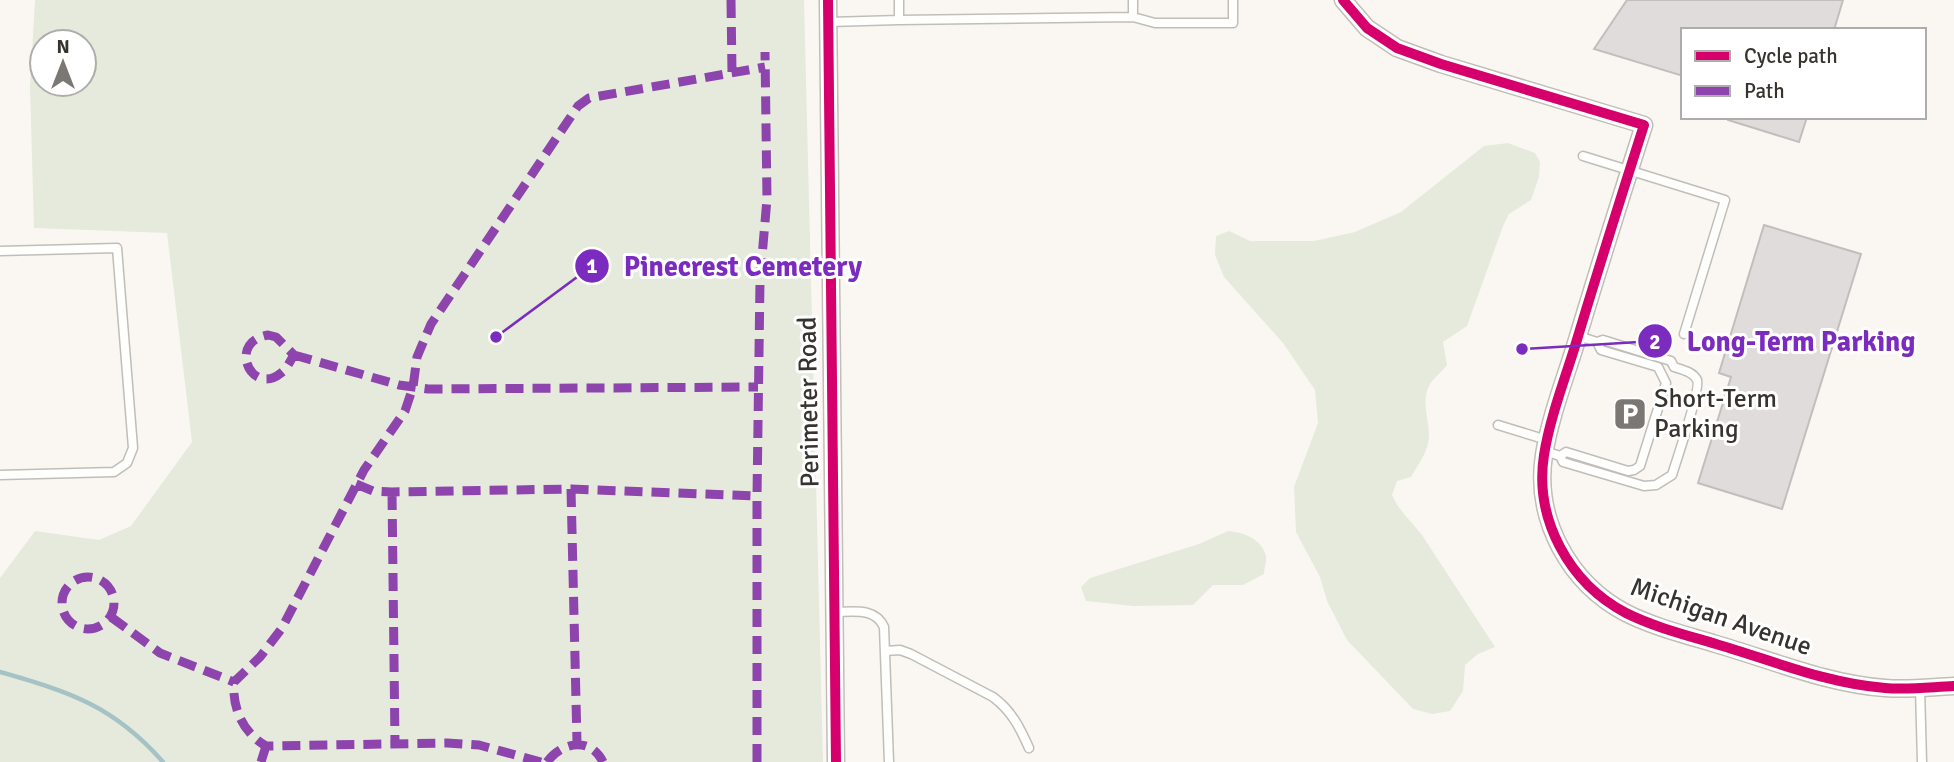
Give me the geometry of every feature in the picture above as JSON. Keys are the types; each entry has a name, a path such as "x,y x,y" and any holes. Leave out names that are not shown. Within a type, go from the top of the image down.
{"street":[{"name":"Perimeter Road","path":"828,0 836,762"},
{"name":"Michigan Avenue","path":"1343,0 1367,28 1397,48 1441,64 1644,125 1578,337 1550,449 1543,496 1558,543 1578,575 1608,602 1627,613 1667,629 1820,675 1865,685 1920,688 1954,686"}],"lane":[{"path":"899,0 899,20"},
{"path":"1133,0 1133,18"},
{"path":"829,22 1133,18 1155,23 1233,23 1233,0"},
{"path":"1583,156 1725,200 1684,334"},
{"path":"0,251 117,248 133,448 127,463 114,472 0,475"},
{"path":"1550,449 1563,462 1644,486 1656,485 1672,475 1698,386 1697,379 1689,372 1674,367 1671,361 1603,340 1597,342 1578,337"},
{"path":"1498,425 1550,449 1628,471 1634,471 1640,466 1666,383 1664,375 1658,368 1601,350 1597,342"},
{"path":"834,612 873,613 884,627 889,762"},
{"path":"885,651 900,650 911,654 993,697 1004,705 1016,721 1029,748"},
{"path":"1920,688 1922,762"}],"shaded area":[{"path":"35,0 804,0 823,762 0,762 0,578 35,531 99,540 131,526 192,442 167,233 34,228 30,98 98,98 98,28 33,28"},
{"path":"1508,143 1535,153 1540,162 1539,177 1531,200 1509,214 1503,226 1467,326 1443,342 1447,365 1430,383 1426,394 1429,432 1427,447 1411,477 1397,481 1392,495 1422,535 1495,647 1478,654 1465,665 1463,691 1450,711 1432,714 1413,709 1347,640 1327,601 1320,577 1296,532 1294,487 1318,423 1315,390 1283,343 1224,277 1215,255 1216,236 1229,231 1250,241 1314,241 1355,232 1401,212 1484,146"},
{"path":"1228,531 1246,535 1260,545 1266,556 1264,574 1243,585 1213,585 1193,605 1133,606 1086,601 1081,587 1090,578 1199,544"}],"building":[{"path":"1627,0 1843,0 1835,28 1681,28 1681,75 1594,49"},
{"path":"1728,119 1806,119 1799,142"},
{"path":"1764,225 1861,254 1782,509 1698,483 1731,377 1719,373"}],"waterway":[{"path":"0,672 69,694 108,714 127,727 163,762"}],"marked path":[{"path":"731,0 732,73"},
{"path":"757,762 760,280 767,199 765,52"},
{"path":"541,762 479,745 447,743 266,746 245,727 237,710 234,682 260,657 282,628 364,470 405,411 413,387 417,357 431,324 578,106 589,98 765,67"},
{"path":"268,335 276,337 294,355 287,367 270,379 253,373 246,356 248,347 255,340 268,335"},
{"path":"294,355 399,385 428,389 758,387"},
{"path":"356,484 373,491 392,492 571,489 757,496"},
{"path":"571,489 577,743"},
{"path":"392,492 395,744"},
{"path":"88,577 107,584 114,603 107,622 88,629 69,622 62,603 69,584 88,577"},
{"path":"111,617 160,653 234,682"},
{"path":"547,762 560,750 576,745 591,748 603,762"},
{"path":"261,762 266,746"}],"cycle path":[{"path":"828,0 836,762"},
{"path":"1343,0 1367,28 1397,48 1441,64 1644,125 1558,398 1544,455 1542,479 1551,525 1572,567 1588,585 1626,613 1648,622 1821,677 1885,688 1954,686"}],"place":[{"name":"Pinecrest Cemetery","path":"496,337"},
{"name":"Long-Term Parking","path":"1522,349"},
{"name":"Short-Term Parking","path":"1630,414"}]}
